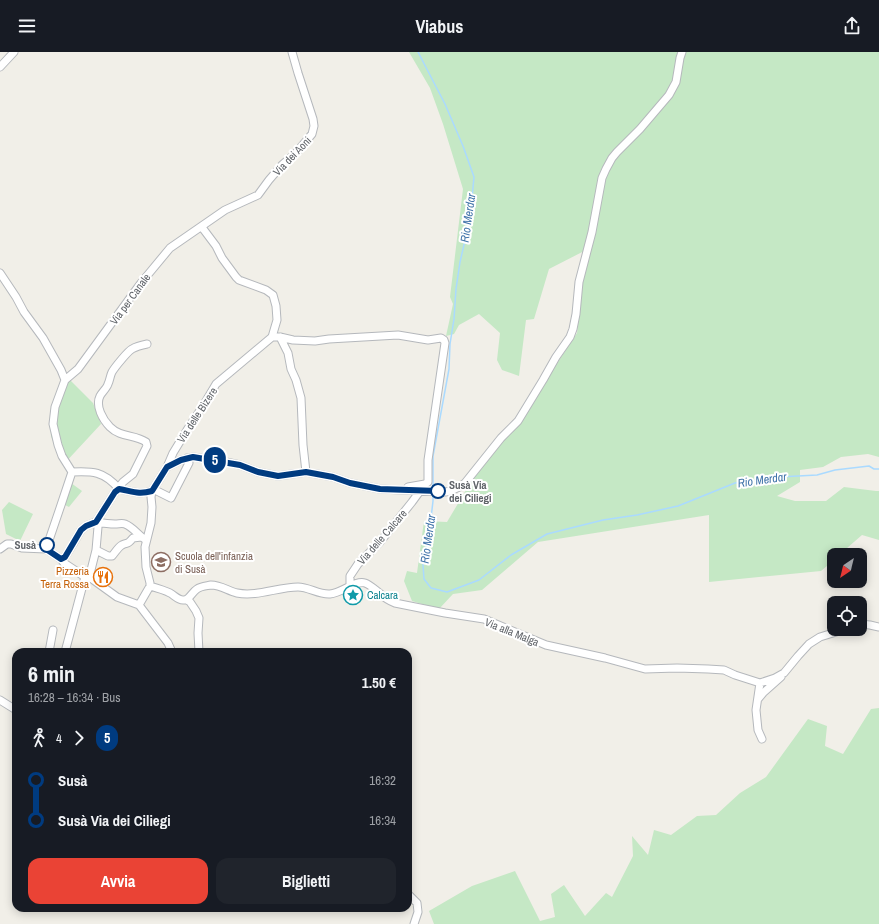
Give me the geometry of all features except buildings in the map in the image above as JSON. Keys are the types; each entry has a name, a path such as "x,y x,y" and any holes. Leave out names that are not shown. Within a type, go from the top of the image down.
{"street":[{"path":"0,67 14,52"},
{"name":"Via dei Aoni","path":"202,226 225,210 258,195 282,165 296,153 312,134 314,126 313,119 292,52"},
{"path":"167,467 181,460 193,457 240,465 258,472 278,476 306,472 380,489 446,492 461,486 470,478 501,438 518,421 556,357 570,337 576,314 579,282 592,232 599,190 604,174 612,158 617,152 640,129 669,96 676,82 682,52"},
{"path":"202,226 216,246 222,258 239,280 266,290 273,295 276,306 277,320 272,338 315,341 398,335 428,340 440,338 444,340 445,343 428,460 428,482 403,490"},
{"name":"Via per Canale","path":"65,380 78,369 141,283 170,248 202,226"},
{"path":"0,273 24,312 43,338 65,380 55,407 53,424 62,456 72,472"},
{"name":"Via delle Bìzere","path":"152,490 216,384 272,338"},
{"path":"280,338 288,353 291,369 301,398 306,472"},
{"path":"61,559 65,557 81,530 96,522 115,492 133,474 146,446 146,442 141,439 120,434 110,427 98,408 98,403 108,385 112,372 126,355 131,349 147,344"},
{"path":"72,472 92,471 105,476 119,489 140,494 152,490 171,498 189,463 187,458"},
{"path":"46,549 72,472"},
{"path":"143,539 151,523 152,490"},
{"path":"403,490 412,502"},
{"name":"Via delle Calcare","path":"350,586 350,576 358,564 380,542 420,491"},
{"path":"96,522 103,524 123,523 143,539 150,586 139,605"},
{"path":"66,648 96,550 95,547 98,527 96,522"},
{"path":"96,550 108,556 112,556 118,548 122,545 128,544 134,538 143,539"},
{"path":"0,549 7,544 22,548 46,549 61,559 64,563 117,597 139,605 170,648"},
{"name":"Via alla Malga","path":"187,600 197,589 213,585 237,593 251,594 298,587 328,594 341,591 360,582 371,586 389,600 445,613 484,619 546,646 605,658 645,669 693,668 724,670 760,683"},
{"path":"150,586 160,588 178,599 184,601 187,600 190,602 199,618 199,648"},
{"path":"867,625 879,627"},
{"path":"50,648 53,630"},
{"path":"758,699 784,674 809,644 814,640 827,635"},
{"path":"762,739 758,730 756,710 760,683 784,674"},
{"path":"0,700 12,708"},
{"path":"412,898 417,903 418,912 414,924"}],"green space":[{"path":"409,52 879,52 879,457 868,454 841,457 823,467 800,470 800,482 777,496 795,501 826,501 844,487 879,491 879,540 862,535 847,548 827,548 827,566 821,571 709,582 709,515 538,542 482,590 453,594 439,609 412,601 404,581 407,571 417,573 424,521 447,522 472,480 517,424 577,333 583,282 592,247 549,269 534,319 526,320 519,376 502,370 497,360 500,333 479,314 459,325 454,334 446,336 453,304 450,297 463,189 430,88"},
{"path":"67,377 93,403 101,424 63,465 51,436 50,416"},
{"path":"71,483 82,491 69,507 63,504"},
{"path":"9,502 33,514 20,541 6,534 2,510"},
{"path":"879,708 879,924 434,924 429,911 472,886 515,871 540,921 555,917 551,894 564,885 585,916 606,893 612,897 633,856 632,836 648,855 654,830 671,835 697,816 716,815 740,793 766,777 808,719 827,726 825,746 843,754 871,709"}],"waterway":[{"name":"Rio Merdar","path":"418,52 445,104 463,146 474,177 470,219 460,262 456,289 449,369 433,456 433,489"},
{"name":"Rio Merdar","path":"433,495 430,527 423,565 424,579 431,588 447,592 479,580 511,555 547,534 603,520 637,515 678,506 735,483 779,477 817,475 835,470 869,466 874,469 879,469"}],"bus line":[{"name":"5","path":"47,545 46,549 61,559 65,557 81,530 96,522 115,492 119,489 140,494 152,491 167,467 181,460 193,457 240,465 258,472 278,476 306,472 380,489 438,491"}],"place":[{"name":"Susà Via dei Ciliegi","path":"438,491"},
{"name":"Susà","path":"47,545"},
{"name":"Scuola dell'infanzia di Susà","path":"161,562"},
{"name":"Pizzeria Terra Rossa","path":"103,577"},
{"name":"Calcara","path":"353,595"}]}
